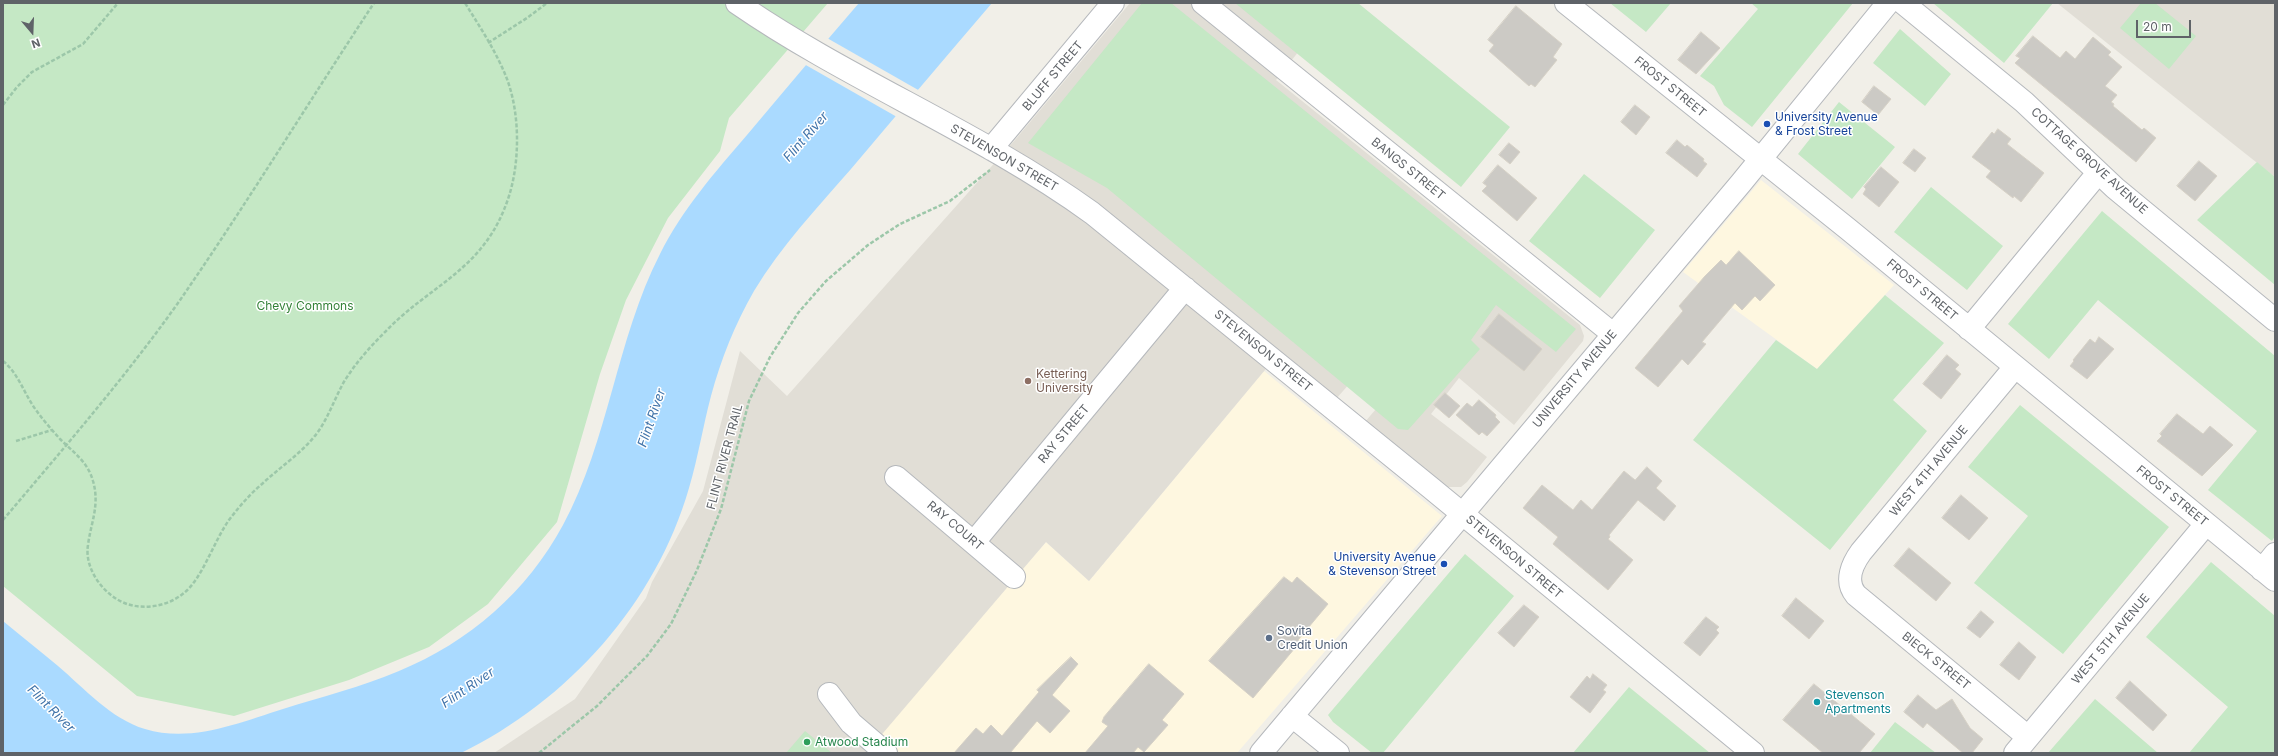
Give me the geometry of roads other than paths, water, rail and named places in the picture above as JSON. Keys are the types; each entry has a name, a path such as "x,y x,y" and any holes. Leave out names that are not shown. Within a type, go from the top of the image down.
{"street":[{"name":"STEVENSON STREET","path":"737,3 792,38 949,125 992,158 1070,197 1185,288 1752,753"},
{"name":"BLUFF STREET","path":"992,158 1113,3"},
{"name":"BANGS STREET","path":"1202,3 1614,334"},
{"name":"FROST STREET","path":"1566,3 1969,329 2206,524 2271,568"},
{"name":"UNIVERSITY AVENUE","path":"1261,753 1614,334 1888,3"},
{"name":"COTTAGE GROVE AVENUE","path":"1903,3 2030,107 2098,173 2275,320"},
{"path":"1969,329 2098,173"},
{"name":"RAY STREET","path":"974,542 1185,288"},
{"name":"WEST 4TH AVENUE","path":"1851,580 1852,566 1862,552 2015,367"},
{"name":"RAY COURT","path":"896,476 1014,577"},
{"name":"WEST 5TH AVENUE","path":"2022,745 2206,524"},
{"name":"BIECK STREET","path":"1851,580 1852,590 1859,598 2022,745"},
{"path":"829,694 851,723 886,753"},
{"path":"1292,716 1338,753"}],"water":[{"name":"Flint River","path":"859,3 992,3 800,228 776,258 754,291 729,342 719,369 708,407 689,488 674,530 654,571 631,609 603,644 571,677 537,706 500,731 461,753 3,753 3,621 58,666 98,702 121,718 145,729 162,733 180,734 215,730 385,677 425,659 449,645 472,630 494,612 514,593 532,572 563,525 579,492 602,425 622,355 645,287 660,254 678,222 711,177"}],"place":[{"name":"University Avenue & Frost Street","path":"1767,124"},
{"name":"Kettering University","path":"1028,381"},
{"name":"University Avenue & Stevenson Street","path":"1444,564"},
{"name":"Sovita Credit Union","path":"1269,638"},
{"name":"Stevenson Apartments","path":"1817,702"},
{"name":"Atwood Stadium","path":"807,742"}],"park label":[{"name":"Chevy Commons","path":"305,306"}]}
